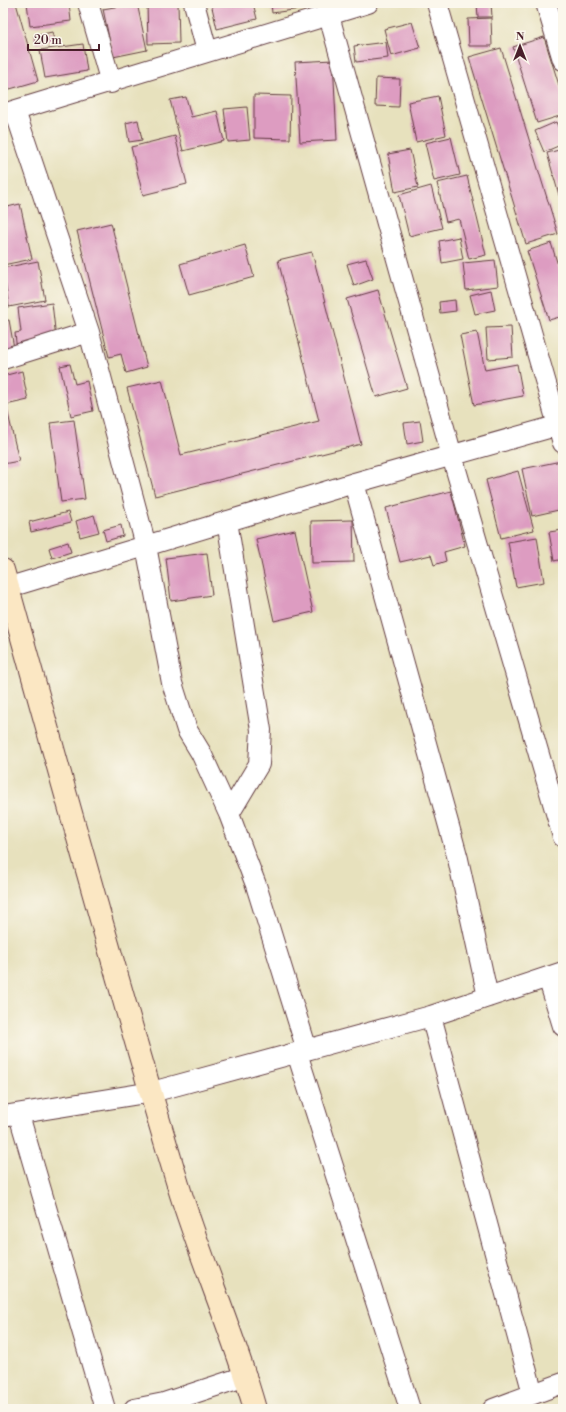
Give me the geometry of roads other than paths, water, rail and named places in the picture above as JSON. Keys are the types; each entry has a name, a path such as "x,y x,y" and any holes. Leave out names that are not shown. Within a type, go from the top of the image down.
{"street":[{"path":"88,3 111,83"},
{"path":"194,3 207,51"},
{"path":"368,3 323,12 111,83 9,112 89,332 146,546 172,683 188,730 201,753 229,814 256,885 302,1051 410,1409"},
{"path":"256,1409 246,1376 180,1190 108,948 5,582 146,546 354,483 452,456 561,431 437,3"},
{"path":"546,3 563,60"},
{"path":"323,12 563,837"},
{"path":"3,359 89,332"},
{"path":"354,483 458,859 488,997"},
{"path":"227,521 261,730 259,764 229,814"},
{"path":"105,1409 11,1115 152,1092 431,1016 556,975 563,1026"},
{"path":"431,1016 533,1394"},
{"path":"134,1409 164,1403 246,1376"},
{"path":"493,1409 563,1383"}]}
